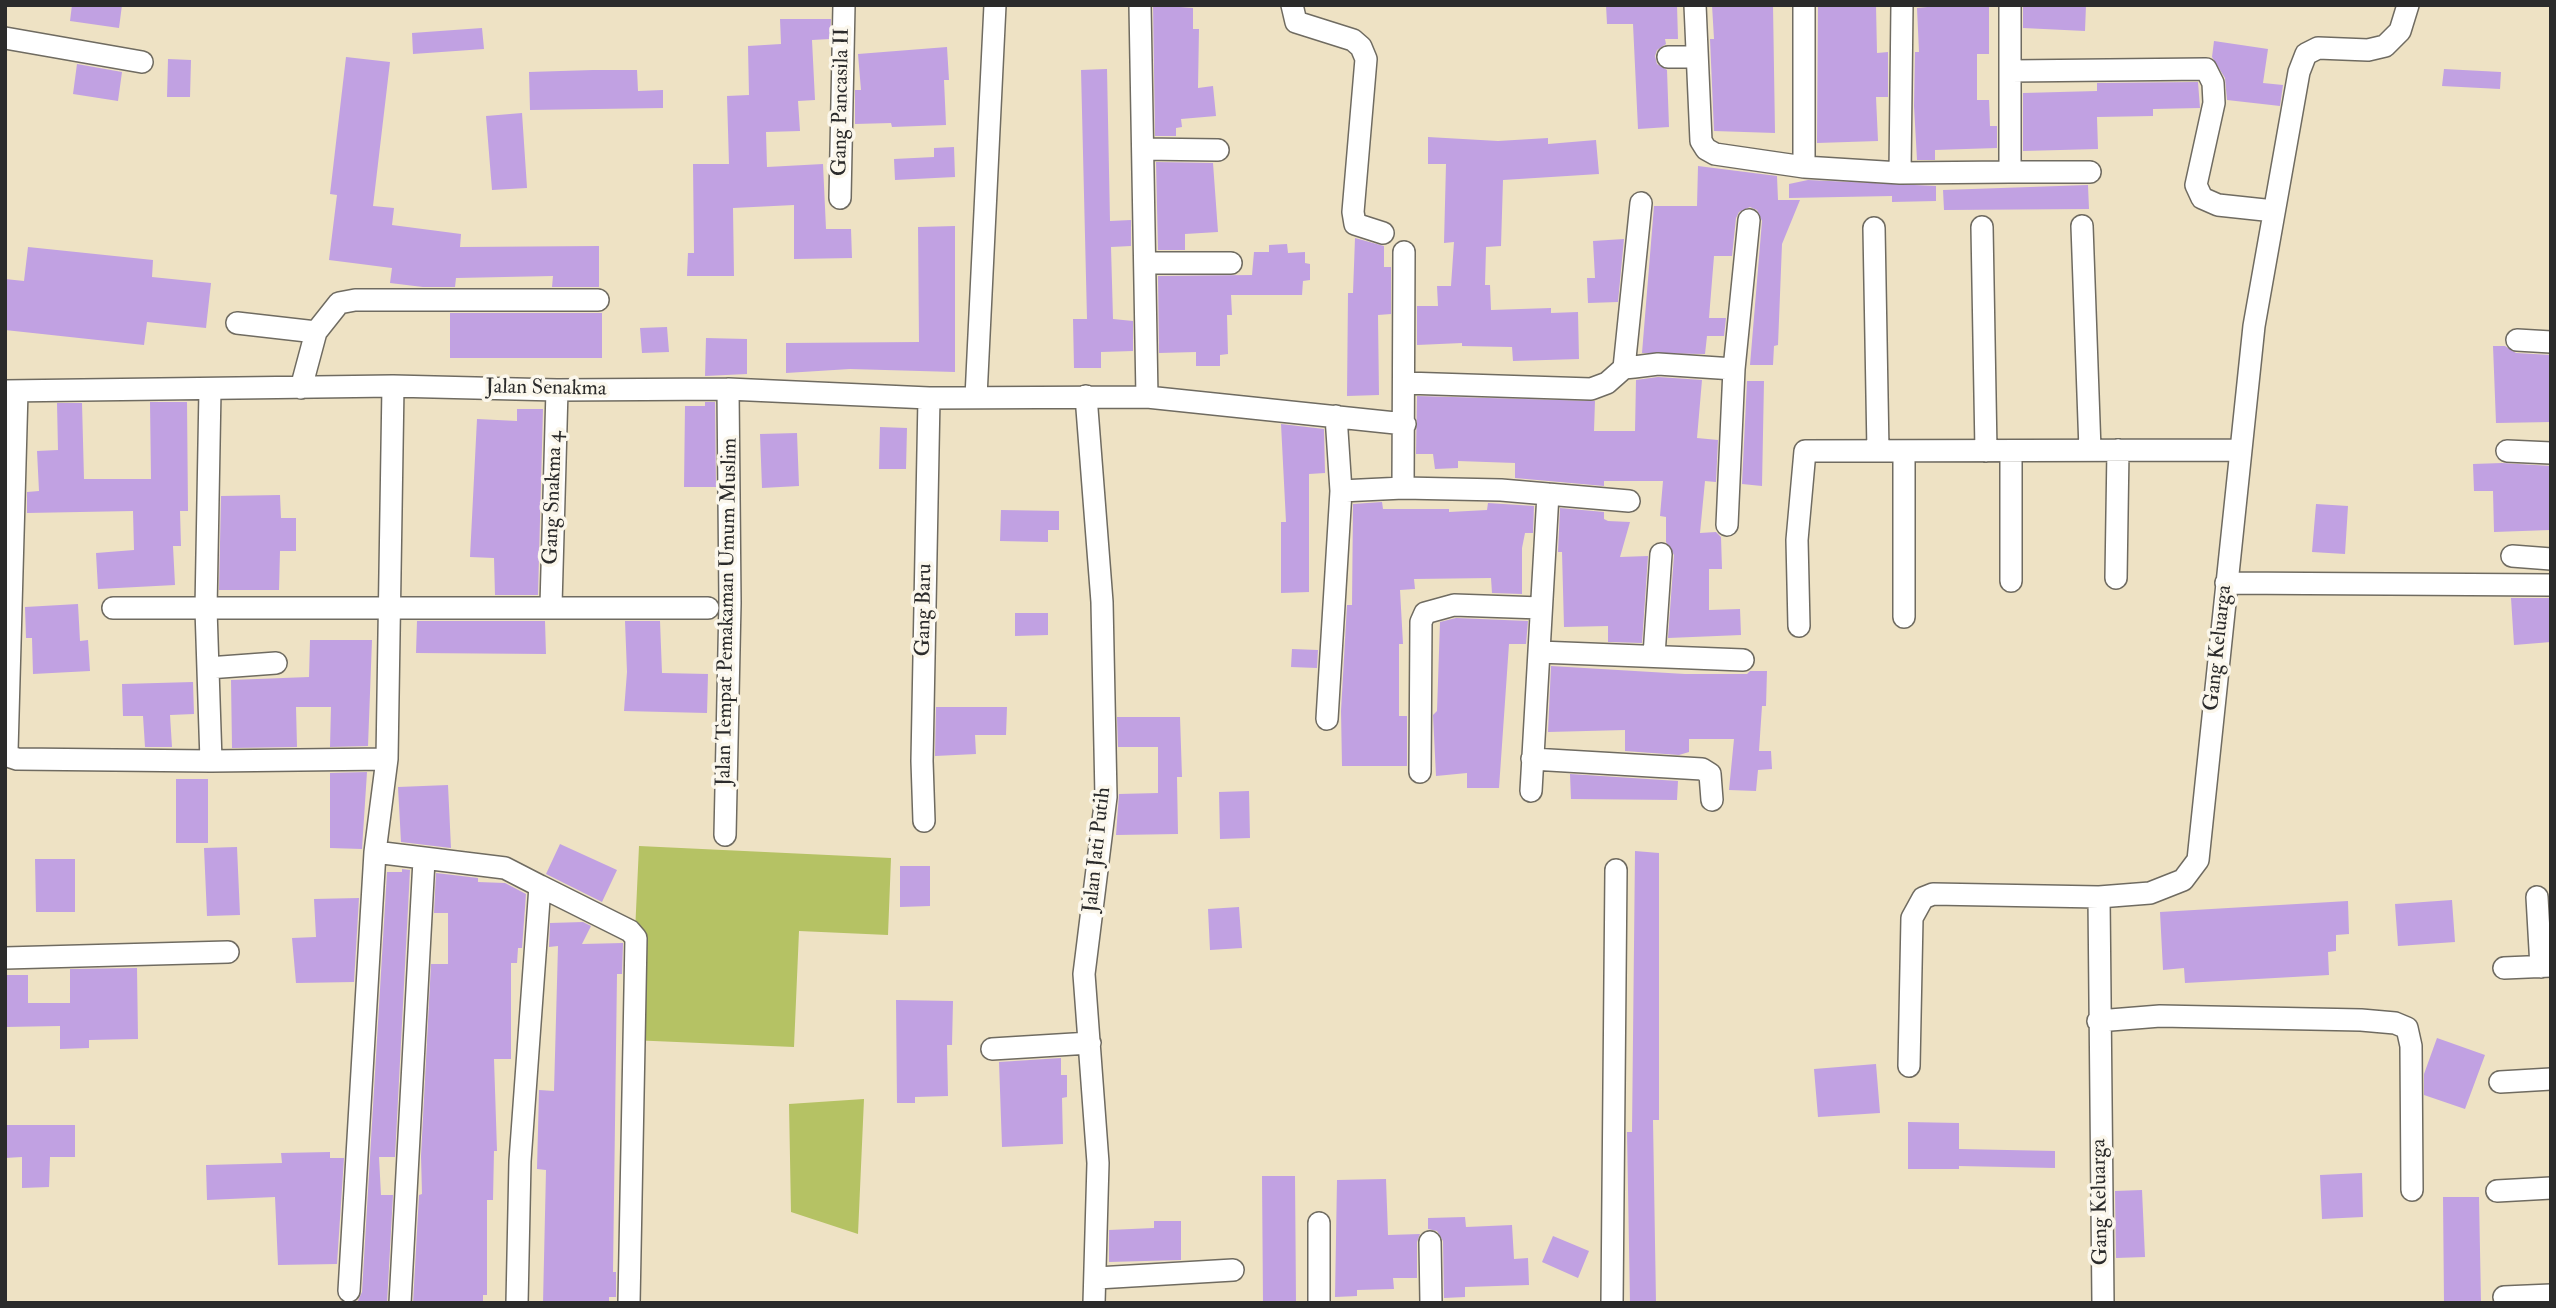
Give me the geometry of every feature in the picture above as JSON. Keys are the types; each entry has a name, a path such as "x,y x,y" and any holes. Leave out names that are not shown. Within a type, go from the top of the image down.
{"street":[{"name":"Gang Pancasila II","path":"840,198 844,5"},
{"path":"976,397 995,5"},
{"path":"1140,5 1147,397"},
{"path":"1292,5 1296,22 1353,40 1361,47 1366,59 1353,212 1355,224 1383,233"},
{"path":"1695,5 1695,57 1701,141 1706,149 1715,155 1804,167 1900,173 2090,172"},
{"path":"1804,5 1804,167"},
{"path":"1900,173 1902,5"},
{"path":"2010,5 2010,172"},
{"name":"Gang Keluarga","path":"2103,1303 2098,1021 2099,897 2150,894 2183,880 2198,860 2253,326 2299,72 2306,54 2318,48 2368,50 2385,46 2400,31 2408,5"},
{"path":"5,38 142,62"},
{"path":"1668,57 1695,57"},
{"path":"2011,71 2206,69 2213,83 2214,103 2196,185 2199,192 2202,198 2218,205 2274,211"},
{"path":"1143,149 1218,150"},
{"path":"1624,368 1641,203"},
{"path":"1727,525 1734,369 1749,220"},
{"path":"2082,226 2090,450"},
{"path":"1982,227 1986,451"},
{"path":"1874,228 1878,451"},
{"path":"1403,488 1404,252"},
{"path":"1146,263 1230,263"},
{"path":"301,388 316,332 339,303 355,300 598,300"},
{"path":"237,323 316,332"},
{"path":"2517,340 2551,342"},
{"path":"1405,383 1591,389 1607,383 1624,368 1658,363 1734,369"},
{"path":"349,1291 374,852 387,758 393,386"},
{"name":"Jalan Senakma","path":"11,391 393,386 557,390 729,389 929,398 1147,397 1405,424"},
{"name":"Jalan Tempat Pemakaman Umum Muslim","path":"725,835 730,603 729,389"},
{"path":"210,390 206,609 211,761"},
{"name":"Gang Snakma 4","path":"551,605 557,390"},
{"path":"11,391 7,751 17,760 387,758"},
{"name":"Jalan Jati Putih","path":"1086,396 1102,601 1106,797 1084,974 1098,1163 1097,1278 1094,1303"},
{"name":"Gang Baru","path":"924,821 922,761 929,398"},
{"path":"1327,719 1341,491 1336,416"},
{"path":"2116,578 2118,450"},
{"path":"1799,626 1797,540 1805,451 2240,450"},
{"path":"1904,617 1905,451"},
{"path":"2011,451 2011,582"},
{"path":"2507,451 2551,453"},
{"path":"1341,491 1403,488 1629,501"},
{"path":"1531,791 1548,495"},
{"path":"1654,655 1661,554"},
{"path":"2512,556 2551,559"},
{"path":"2226,583 2551,585"},
{"path":"113,608 551,605 708,608"},
{"path":"1420,772 1421,622 1425,613 1454,605 1541,608"},
{"path":"1539,652 1742,660"},
{"path":"208,668 276,663"},
{"path":"1532,759 1702,769 1710,774 1712,800"},
{"path":"374,852 506,868 630,931 636,938 629,1303"},
{"path":"400,1303 424,860"},
{"path":"1612,1303 1616,870"},
{"path":"517,1303 520,1161 540,886"},
{"path":"1909,1066 1912,918 1915,908 1923,898 1933,894 2099,897"},
{"path":"2504,968 2546,967 2536,897"},
{"path":"5,957 228,952"},
{"path":"2098,1021 2160,1016 2361,1020 2395,1023 2407,1028 2411,1046 2412,1190"},
{"path":"992,1049 1090,1043"},
{"path":"2500,1082 2551,1079"},
{"path":"2497,1192 2551,1188"},
{"path":"1319,1223 1319,1303"},
{"path":"1430,1241 1431,1303"},
{"path":"1097,1278 1233,1270"},
{"path":"2504,1297 2551,1295"}],"green space":[{"path":"639,846 891,858 888,935 799,931 794,1047 630,1040"},
{"path":"864,1099 858,1234 791,1212 789,1104"}],"building":[{"path":"72,5 122,5 119,28 70,21"},
{"path":"1153,5 1193,8 1193,29 1199,29 1198,88 1213,86 1216,116 1181,119 1182,127 1176,128 1176,136 1155,136"},
{"path":"1606,5 1677,5 1678,39 1665,39 1666,44 1657,50 1655,56 1657,64 1667,70 1669,127 1638,129 1633,24 1607,24"},
{"path":"1712,5 1773,5 1775,133 1714,131 1710,39 1714,39"},
{"path":"1818,5 1876,5 1877,53 1888,52 1888,97 1876,97 1878,141 1817,143"},
{"path":"1989,5 1989,54 1977,54 1977,100 1989,100 1990,126 1997,126 1997,148 1935,150 1935,160 1917,160 1914,106 1915,52 1919,52 1917,8"},
{"path":"2023,5 2086,5 2085,31 2023,28"},
{"path":"780,19 831,19 830,39 812,40 815,100 798,101 800,131 766,132 767,167 823,164 826,229 851,229 852,258 794,259 794,205 733,208 734,276 687,276 688,253 694,253 693,164 729,164 727,96 749,95 748,46 781,44"},
{"path":"482,28 484,49 413,54 412,33"},
{"path":"2214,41 2268,49 2263,83 2283,85 2280,106 2227,100 2225,78 2212,57"},
{"path":"947,47 949,80 944,80 946,125 892,127 891,123 855,124 855,90 861,90 858,54"},
{"path":"346,57 390,62 373,206 394,208 392,225 461,234 460,247 599,246 599,287 552,287 553,276 456,278 455,287 423,287 390,283 392,268 329,260 337,195 330,194"},
{"path":"168,59 191,60 190,97 167,97"},
{"path":"77,64 122,72 118,101 73,94"},
{"path":"1107,69 1110,221 1131,220 1131,246 1111,247 1113,319 1133,321 1133,351 1101,352 1101,368 1074,368 1073,319 1087,319 1081,70"},
{"path":"2444,69 2501,72 2500,89 2442,86"},
{"path":"637,70 638,91 663,90 663,108 530,110 529,72"},
{"path":"2198,82 2200,108 2153,109 2153,116 2097,117 2098,149 2023,151 2023,93 2097,91 2097,83"},
{"path":"522,113 527,188 492,190 486,116"},
{"path":"1428,137 1498,141 1548,138 1548,144 1596,140 1599,174 1503,180 1501,246 1486,247 1485,285 1490,285 1491,310 1551,308 1551,313 1578,312 1579,359 1513,361 1512,347 1462,346 1462,343 1417,345 1417,306 1438,306 1437,286 1451,286 1454,242 1444,243 1446,164 1428,164"},
{"path":"954,147 955,177 895,180 894,159 934,157 934,148"},
{"path":"1156,162 1213,163 1218,232 1185,234 1185,250 1158,250"},
{"path":"1698,166 1777,176 1778,200 1800,200 1782,244 1778,345 1774,346 1773,365 1750,365 1762,221 1757,210 1750,207 1739,212 1736,218 1732,256 1714,256 1709,318 1726,318 1724,336 1707,336 1705,354 1642,353 1654,206 1697,206"},
{"path":"1808,180 1936,186 1936,201 1892,202 1892,196 1789,198 1789,184"},
{"path":"2088,185 2089,209 1944,210 1943,190"},
{"path":"955,226 955,372 850,369 786,373 786,343 919,342 918,227"},
{"path":"1355,238 1384,246 1384,267 1391,267 1391,314 1378,315 1379,395 1347,396 1348,293 1353,293"},
{"path":"1624,239 1618,302 1588,303 1587,278 1595,278 1593,241"},
{"path":"1287,244 1288,253 1305,252 1305,263 1310,264 1310,280 1303,281 1302,295 1231,295 1232,315 1227,315 1228,354 1220,355 1220,366 1196,366 1196,352 1159,353 1158,276 1252,275 1254,252 1269,252 1269,245"},
{"path":"28,247 153,260 152,277 211,283 206,328 147,322 144,345 5,330 5,279 24,281"},
{"path":"450,313 602,313 602,358 450,358"},
{"path":"667,327 669,352 642,353 640,328"},
{"path":"706,338 747,339 747,374 705,376"},
{"path":"2493,346 2505,346 2516,353 2551,355 2551,422 2496,423"},
{"path":"1658,377 1702,380 1697,438 1718,440 1716,482 1705,481 1700,533 1716,532 1721,537 1722,569 1709,569 1709,610 1740,609 1741,635 1668,638 1674,555 1666,542 1666,517 1660,516 1663,481 1604,481 1604,486 1515,478 1515,463 1458,461 1458,468 1435,469 1433,454 1416,454 1417,396 1595,401 1594,431 1635,431 1636,380"},
{"path":"1747,381 1764,381 1762,486 1742,484"},
{"path":"150,402 187,402 188,511 180,511 181,546 173,546 175,585 98,589 96,553 134,550 133,511 27,513 27,492 39,491 37,451 58,450 57,403 82,403 84,479 151,479"},
{"path":"705,402 715,402 716,487 684,487 685,406 705,406"},
{"path":"517,409 543,409 538,595 495,595 494,558 470,557 477,419 517,421"},
{"path":"1281,424 1324,429 1325,473 1309,474 1309,592 1281,593 1281,522 1286,522"},
{"path":"880,427 907,428 906,469 879,469"},
{"path":"797,433 799,486 762,488 760,434"},
{"path":"2473,464 2551,466 2550,530 2494,532 2493,491 2474,491"},
{"path":"280,495 281,518 296,518 296,551 280,551 279,590 219,590 221,496"},
{"path":"1382,502 1383,509 1449,509 1449,512 1487,510 1488,503 1534,506 1533,533 1525,533 1522,548 1522,594 1492,593 1491,578 1414,579 1415,589 1400,590 1403,644 1399,644 1399,716 1407,716 1407,766 1342,766 1341,711 1347,605 1352,605 1353,504"},
{"path":"2316,504 2348,506 2345,554 2312,552"},
{"path":"1560,508 1604,512 1604,519 1608,521 1630,522 1620,557 1648,556 1642,643 1608,642 1608,626 1564,627 1562,552 1558,552"},
{"path":"1001,510 1059,511 1059,530 1048,530 1048,542 1000,541"},
{"path":"2511,598 2551,598 2551,642 2514,645"},
{"path":"78,604 80,641 88,640 90,671 33,674 32,638 26,638 25,607"},
{"path":"1015,613 1048,613 1048,635 1015,636"},
{"path":"1456,618 1528,621 1526,644 1509,644 1499,788 1467,788 1467,773 1436,776 1433,715 1437,711 1440,622"},
{"path":"417,621 545,621 546,654 416,653"},
{"path":"625,621 660,621 662,673 708,674 707,713 624,711 627,672"},
{"path":"310,640 372,640 368,746 330,747 331,707 296,707 297,747 232,748 231,680 309,677"},
{"path":"1292,649 1318,650 1317,668 1291,667"},
{"path":"1551,666 1685,674 1747,674 1750,671 1767,671 1766,706 1762,706 1759,751 1771,751 1772,769 1758,770 1756,791 1729,790 1734,739 1689,739 1689,752 1679,755 1625,751 1625,730 1548,732"},
{"path":"193,682 194,714 170,715 172,747 145,747 143,716 123,716 122,684"},
{"path":"936,707 1007,707 1006,735 975,735 976,754 935,756"},
{"path":"1117,717 1180,717 1182,777 1177,777 1178,834 1116,835 1119,794 1158,793 1158,747 1118,747"},
{"path":"367,772 362,849 330,848 330,773"},
{"path":"1570,774 1678,781 1677,800 1571,799"},
{"path":"176,779 208,779 208,843 176,843"},
{"path":"448,785 451,848 401,842 398,787"},
{"path":"1249,791 1250,838 1220,839 1219,792"},
{"path":"560,844 617,870 602,902 546,874"},
{"path":"237,847 240,915 207,916 204,848"},
{"path":"1635,851 1659,853 1659,1120 1653,1120 1656,1303 1630,1303 1627,1132 1632,1132"},
{"path":"35,859 75,859 75,912 36,912"},
{"path":"900,866 930,866 930,906 900,907"},
{"path":"402,869 410,870 395,1157 370,1157 387,872 402,872"},
{"path":"436,873 478,878 478,882 505,883 526,894 522,948 518,948 517,963 511,963 511,1059 494,1059 497,1151 494,1151 493,1200 487,1200 487,1295 483,1295 483,1303 413,1303 419,1195 422,1194 421,1156 431,964 448,964 448,913 434,913"},
{"path":"359,898 354,982 296,983 292,938 316,937 314,899"},
{"path":"2452,900 2455,942 2398,946 2395,904"},
{"path":"2348,901 2349,934 2336,935 2336,951 2328,952 2329,975 2185,983 2184,968 2163,970 2160,912"},
{"path":"1239,907 1242,948 1210,950 1208,909"},
{"path":"583,922 591,926 582,944 623,943 622,974 617,974 613,1272 616,1272 616,1297 609,1297 609,1303 543,1303 546,1170 537,1169 539,1090 554,1091 558,946 549,947 550,923"},
{"path":"137,968 138,1039 89,1040 89,1048 60,1049 60,1026 5,1027 5,975 28,975 28,1003 70,1003 70,969"},
{"path":"896,1000 953,1001 952,1045 947,1045 948,1096 915,1097 915,1103 897,1103"},
{"path":"2437,1038 2485,1055 2465,1109 2424,1095 2424,1074"},
{"path":"1061,1058 1061,1075 1067,1075 1067,1097 1062,1098 1063,1144 1002,1147 999,1062"},
{"path":"1876,1064 1880,1113 1818,1117 1814,1069"},
{"path":"1908,1122 1959,1123 1959,1149 2055,1151 2055,1168 1959,1166 1959,1169 1908,1169"},
{"path":"5,1125 75,1125 75,1157 50,1157 49,1187 22,1188 22,1157 5,1158"},
{"path":"330,1152 330,1158 344,1158 337,1264 278,1265 275,1197 207,1200 206,1165 282,1163 281,1153"},
{"path":"370,1157 379,1157 381,1195 393,1195 387,1303 357,1303 362,1292"},
{"path":"2362,1173 2363,1217 2322,1219 2320,1175"},
{"path":"1262,1176 1295,1176 1296,1303 1263,1303"},
{"path":"1386,1179 1388,1235 1420,1234 1417,1242 1417,1278 1393,1278 1394,1289 1357,1290 1357,1296 1335,1297 1337,1180"},
{"path":"2142,1190 2145,1257 2116,1258 2115,1191"},
{"path":"2443,1197 2479,1197 2481,1303 2444,1303"},
{"path":"1465,1217 1466,1227 1512,1225 1514,1259 1528,1258 1529,1285 1465,1287 1465,1297 1444,1298 1443,1241 1437,1231 1428,1229 1428,1218"},
{"path":"1154,1221 1181,1221 1181,1260 1109,1262 1109,1230 1154,1228"},
{"path":"1553,1236 1589,1251 1578,1278 1542,1262"}]}
